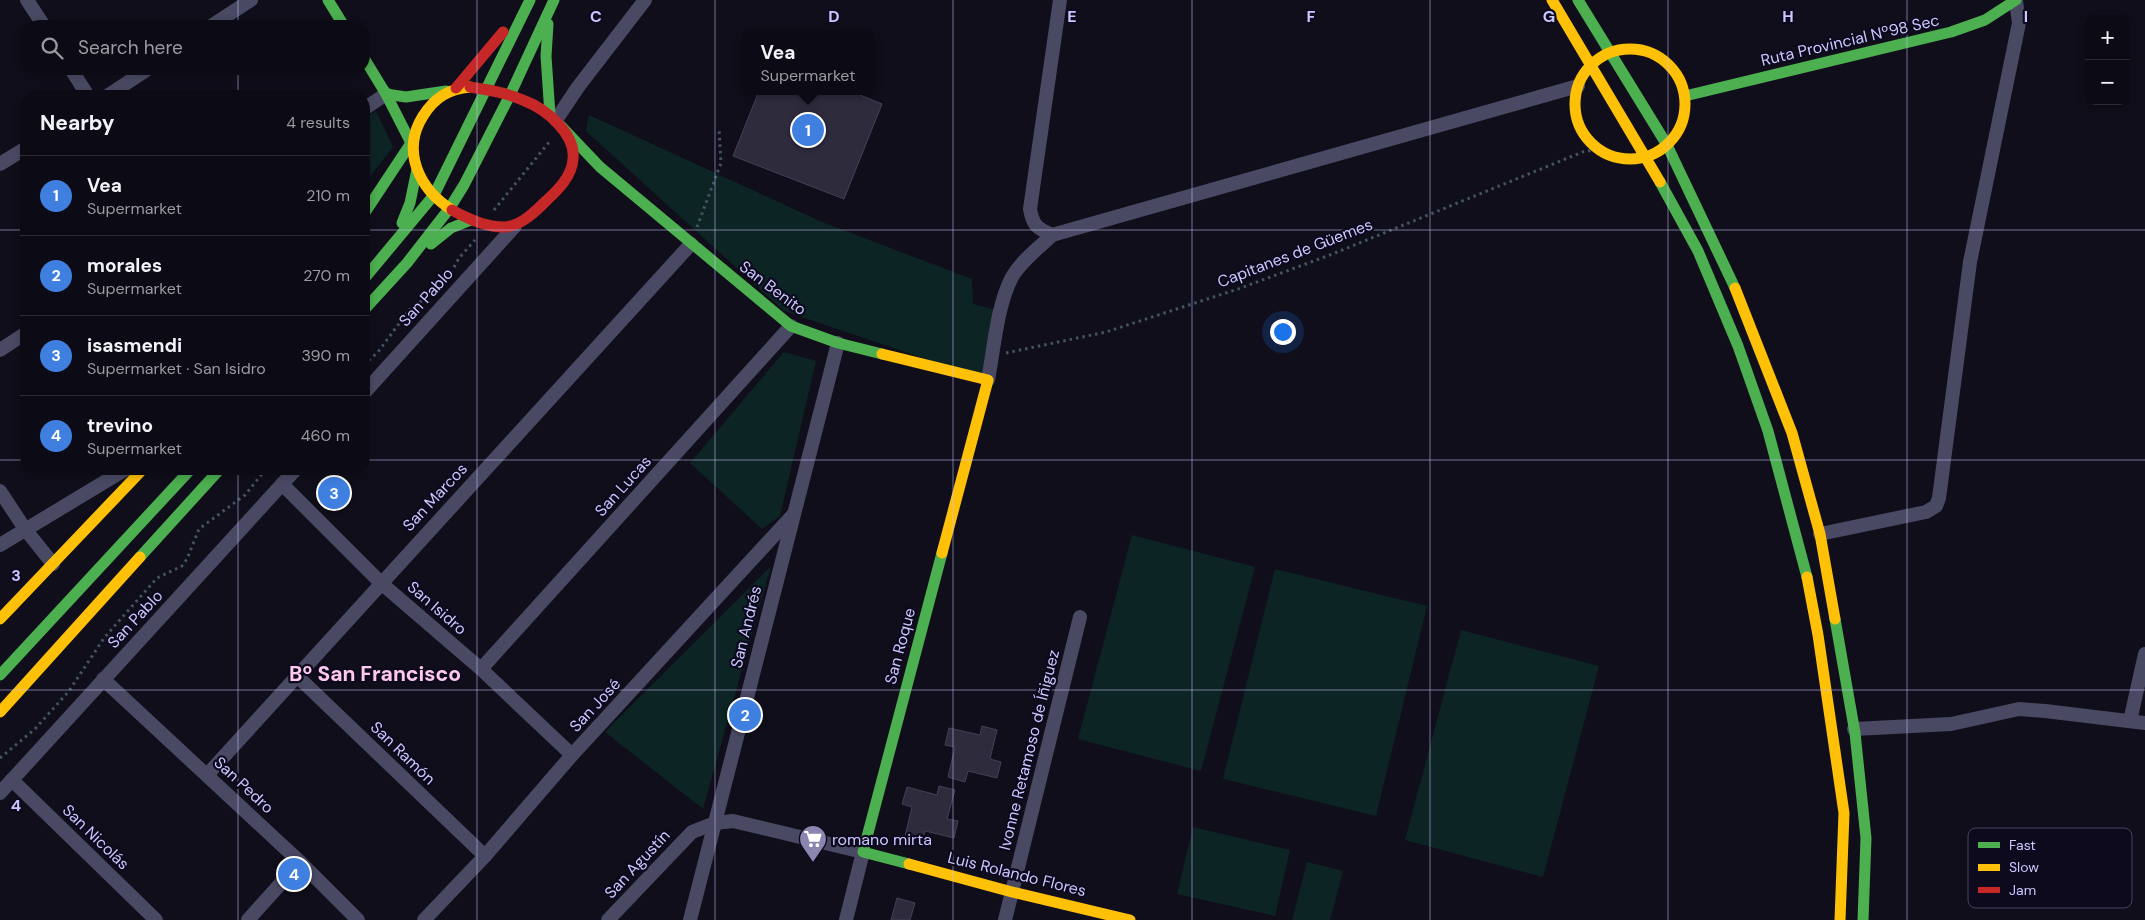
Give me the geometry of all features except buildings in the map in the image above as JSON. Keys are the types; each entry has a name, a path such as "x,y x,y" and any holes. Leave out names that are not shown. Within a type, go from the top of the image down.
{"main road":[{"path":"328,0 340,20"},
{"path":"370,205 411,143 417,124 425,112 451,89 493,46 525,0"},
{"path":"370,272 434,196 530,0"},
{"path":"370,303 406,263 448,209 467,178 510,95 554,0"},
{"path":"1552,0 1646,157 1698,251 1738,346 1768,431 1791,511 1818,634 1844,813 1840,920"},
{"path":"1578,0 1667,145 1714,239 1746,313 1792,432 1820,534 1854,729 1866,838 1863,920"},
{"name":"Ruta Provincial Nº98 Sec","path":"1685,96 1958,31 1994,18 2016,0"},
{"path":"548,12 546,56 556,120 573,151 579,170"},
{"path":"1626,49 1643,50 1658,56 1671,66 1680,80 1685,96 1685,114 1678,131 1667,145 1646,157 1631,159 1616,157 1600,150 1587,138 1578,122 1575,104 1578,86 1584,74 1592,65 1610,53 1626,49"},
{"path":"370,68 386,94 411,143 416,169 414,193 408,212 384,256"},
{"name":"San Benito","path":"386,94 406,96 451,89 485,89 519,98 556,120 600,168 791,326 838,343 988,380"},
{"path":"416,169 434,196 448,209 471,220 498,227 515,226 538,210 579,170 600,168"},
{"path":"406,263 451,228 471,220"},
{"name":"San Roque","path":"863,852 988,380"},
{"path":"0,619 137,475"},
{"path":"0,675 185,475"},
{"path":"0,712 215,475"},
{"name":"Luis Rolando Flores","path":"863,852 1012,892 1130,920"}],"street":[{"path":"27,0 40,20"},
{"path":"221,20 251,0"},
{"path":"556,120 578,87 645,0"},
{"path":"1052,235 1039,230 1032,221 1030,209 1060,0"},
{"path":"1820,534 1926,512 1936,506 1939,498 1970,262 2019,23 2016,0"},
{"path":"75,75 84,90"},
{"path":"116,90 139,75"},
{"path":"988,380 1001,311 1012,278 1020,267 1052,235 1578,86"},
{"path":"370,105 386,94"},
{"path":"0,164 20,152"},
{"name":"San Pablo","path":"370,386 515,226"},
{"name":"San Marcos","path":"207,775 691,244"},
{"name":"San Lucas","path":"481,669 791,326"},
{"path":"0,350 20,337"},
{"name":"San Andrés","path":"690,920 838,343"},
{"path":"0,545 116,475"},
{"name":"San Pablo","path":"0,792 290,475"},
{"name":"San Isidro","path":"282,484 381,583 481,669 572,755"},
{"path":"0,491 25,529 53,564"},
{"name":"San José","path":"424,920 485,856 572,755 793,515"},
{"name":"Ivonne Retamoso de Íñiguez","path":"1005,920 1080,617"},
{"path":"2130,721 2145,654"},
{"name":"San Ramón","path":"296,676 485,856"},
{"name":"San Pedro","path":"104,679 300,862 358,920"},
{"path":"1854,729 1951,724 2019,710 2045,711 2145,723"},
{"name":"San Nicolás","path":"12,780 156,920"},
{"name":"Luis Rolando Flores","path":"692,832 715,823 733,821 863,852"},
{"name":"San Agustín","path":"608,920 692,832"},
{"name":"San Roque","path":"846,920 863,852"},
{"path":"248,920 300,862"}],"path":[{"path":"448,278 458,258 479,235 483,223 556,120"},
{"path":"691,244 721,163 719,129"},
{"name":"Capitanes de Güemes","path":"1000,354 1106,332 1238,289 1330,256 1584,151 1600,150"},
{"path":"1616,157 1629,163"},
{"path":"370,359 378,352 409,310 439,287"},
{"path":"0,758 36,729 69,691 104,638 157,578 182,566 187,559 199,529 245,495 261,475"}],"green space":[{"path":"376,111 393,147 370,176 370,114"},
{"path":"589,115 822,222 972,279 973,304 1001,311 988,380 784,311 586,131"},
{"path":"784,352 816,361 780,516 762,529 690,463"},
{"path":"1132,535 1255,567 1201,771 1078,739"},
{"path":"771,566 703,809 605,732"},
{"path":"1275,569 1427,606 1376,816 1223,779"},
{"path":"1461,630 1599,666 1543,877 1405,840"},
{"path":"1193,827 1290,850 1275,916 1177,894"},
{"path":"1307,862 1343,871 1330,920 1292,920"}],"traffic: fast":[{"path":"328,0 340,20"},
{"path":"370,272 434,195 530,0"},
{"path":"370,303 407,263 449,209 464,185 510,95 554,0"},
{"path":"1578,0 1667,145 1735,288"},
{"path":"1685,96 1951,32 1985,20 2016,0"},
{"path":"548,24 546,56 550,115"},
{"path":"370,68 386,94 411,143"},
{"path":"386,94 406,97 446,91"},
{"path":"561,126 600,167 791,326 838,343 882,354"},
{"path":"370,205 411,143"},
{"path":"402,223 410,203 417,169"},
{"path":"1660,182 1698,251 1738,346 1768,431 1807,577"},
{"path":"431,244 451,228 471,220"},
{"path":"0,675 185,475"},
{"path":"140,557 215,475"},
{"path":"909,864 863,852 942,553"},
{"path":"1835,619 1855,733 1866,838 1863,920"}],"traffic: slow":[{"path":"1552,0 1660,182"},
{"path":"1630,49 1651,53 1669,65 1681,83 1685,104 1681,125 1669,143 1651,155 1630,159 1609,155 1591,143 1579,125 1575,104 1579,83 1591,65 1609,53 1630,49"},
{"path":"452,210 430,191 423,180 414,156 414,142 423,116 432,104 449,92 470,87"},
{"path":"1735,288 1792,433 1820,534 1835,619"},
{"path":"882,354 988,380 942,553"},
{"path":"0,619 137,475"},
{"path":"0,712 140,557"},
{"path":"1807,577 1818,635 1844,813 1840,920"},
{"path":"909,864 1012,892 1130,920"}],"traffic: jam":[{"path":"456,88 503,32"},
{"path":"452,210 471,220 492,226 512,226 533,213 560,187 570,171 573,159 573,150 565,132 542,110 512,96 470,87"}],"place":[{"name":"Vea","path":"808,130"},
{"name":"isasmendi","path":"334,493"},
{"name":"morales","path":"745,715"},
{"name":"romano mirta","path":"813,863"},
{"name":"trevino","path":"294,874"}],"district":[{"name":"Bº San Francisco","path":"375,674"}]}
